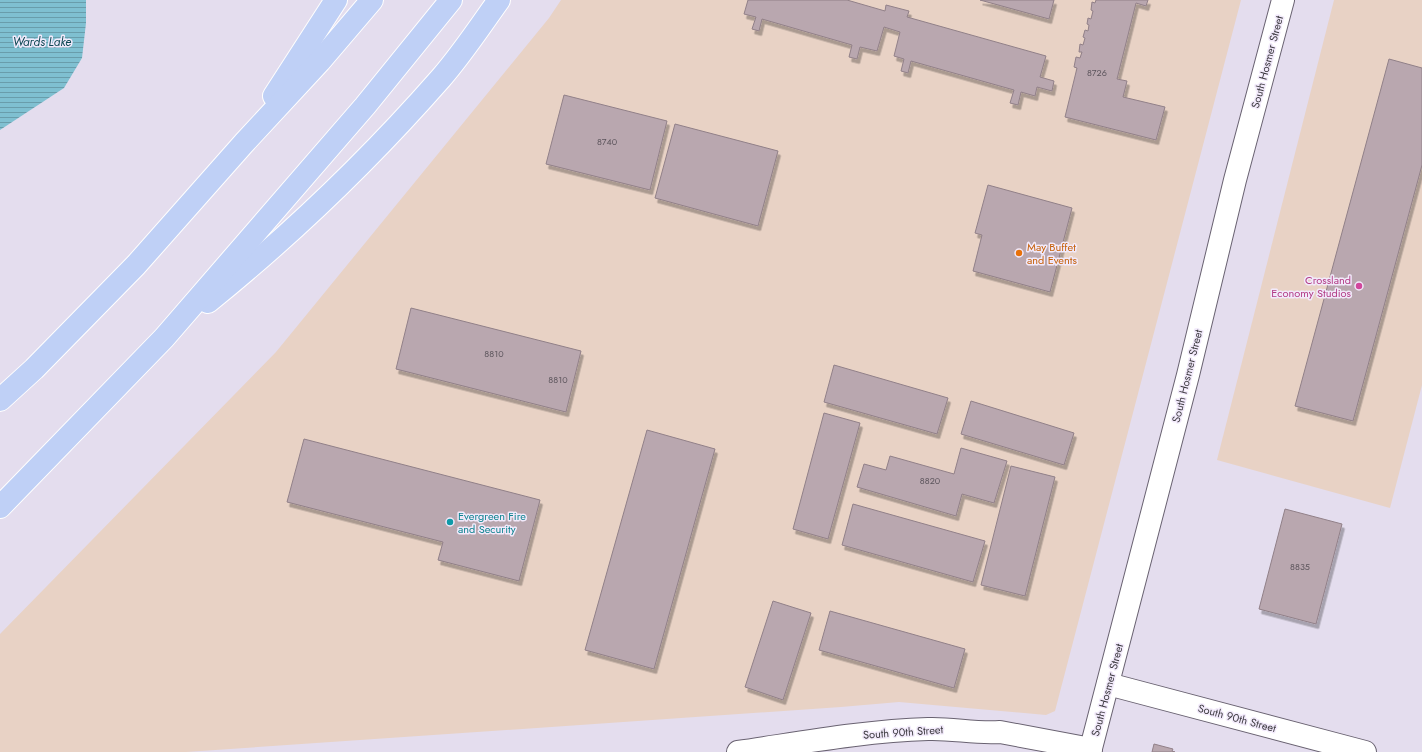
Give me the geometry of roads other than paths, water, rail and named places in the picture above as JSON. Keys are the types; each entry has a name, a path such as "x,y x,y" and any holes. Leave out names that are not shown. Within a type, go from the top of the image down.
{"highway":[{"path":"244,143 336,0"},
{"path":"0,400 34,369 136,265 244,143 320,61 372,0"},
{"path":"0,507 164,338 360,112 451,0"},
{"path":"164,338 247,271 340,186 442,77 499,0"}],"main road":[{"name":"South Hosmer Street","path":"1091,750 1189,367 1235,180 1283,0"},
{"name":"South 90th Street","path":"1108,684 1365,752"},
{"name":"South 90th Street","path":"738,752 866,734 929,728 988,733 1000,732 1091,750"}],"water":[{"name":"Wards Lake","path":"0,0 86,0 86,23 82,58 64,88 0,130"}],"place":[{"name":"May Buffet and Events","path":"1019,253"},
{"name":"Crossland Economy Studios","path":"1359,286"},
{"name":"Evergreen Fire and Security","path":"450,522"}]}
